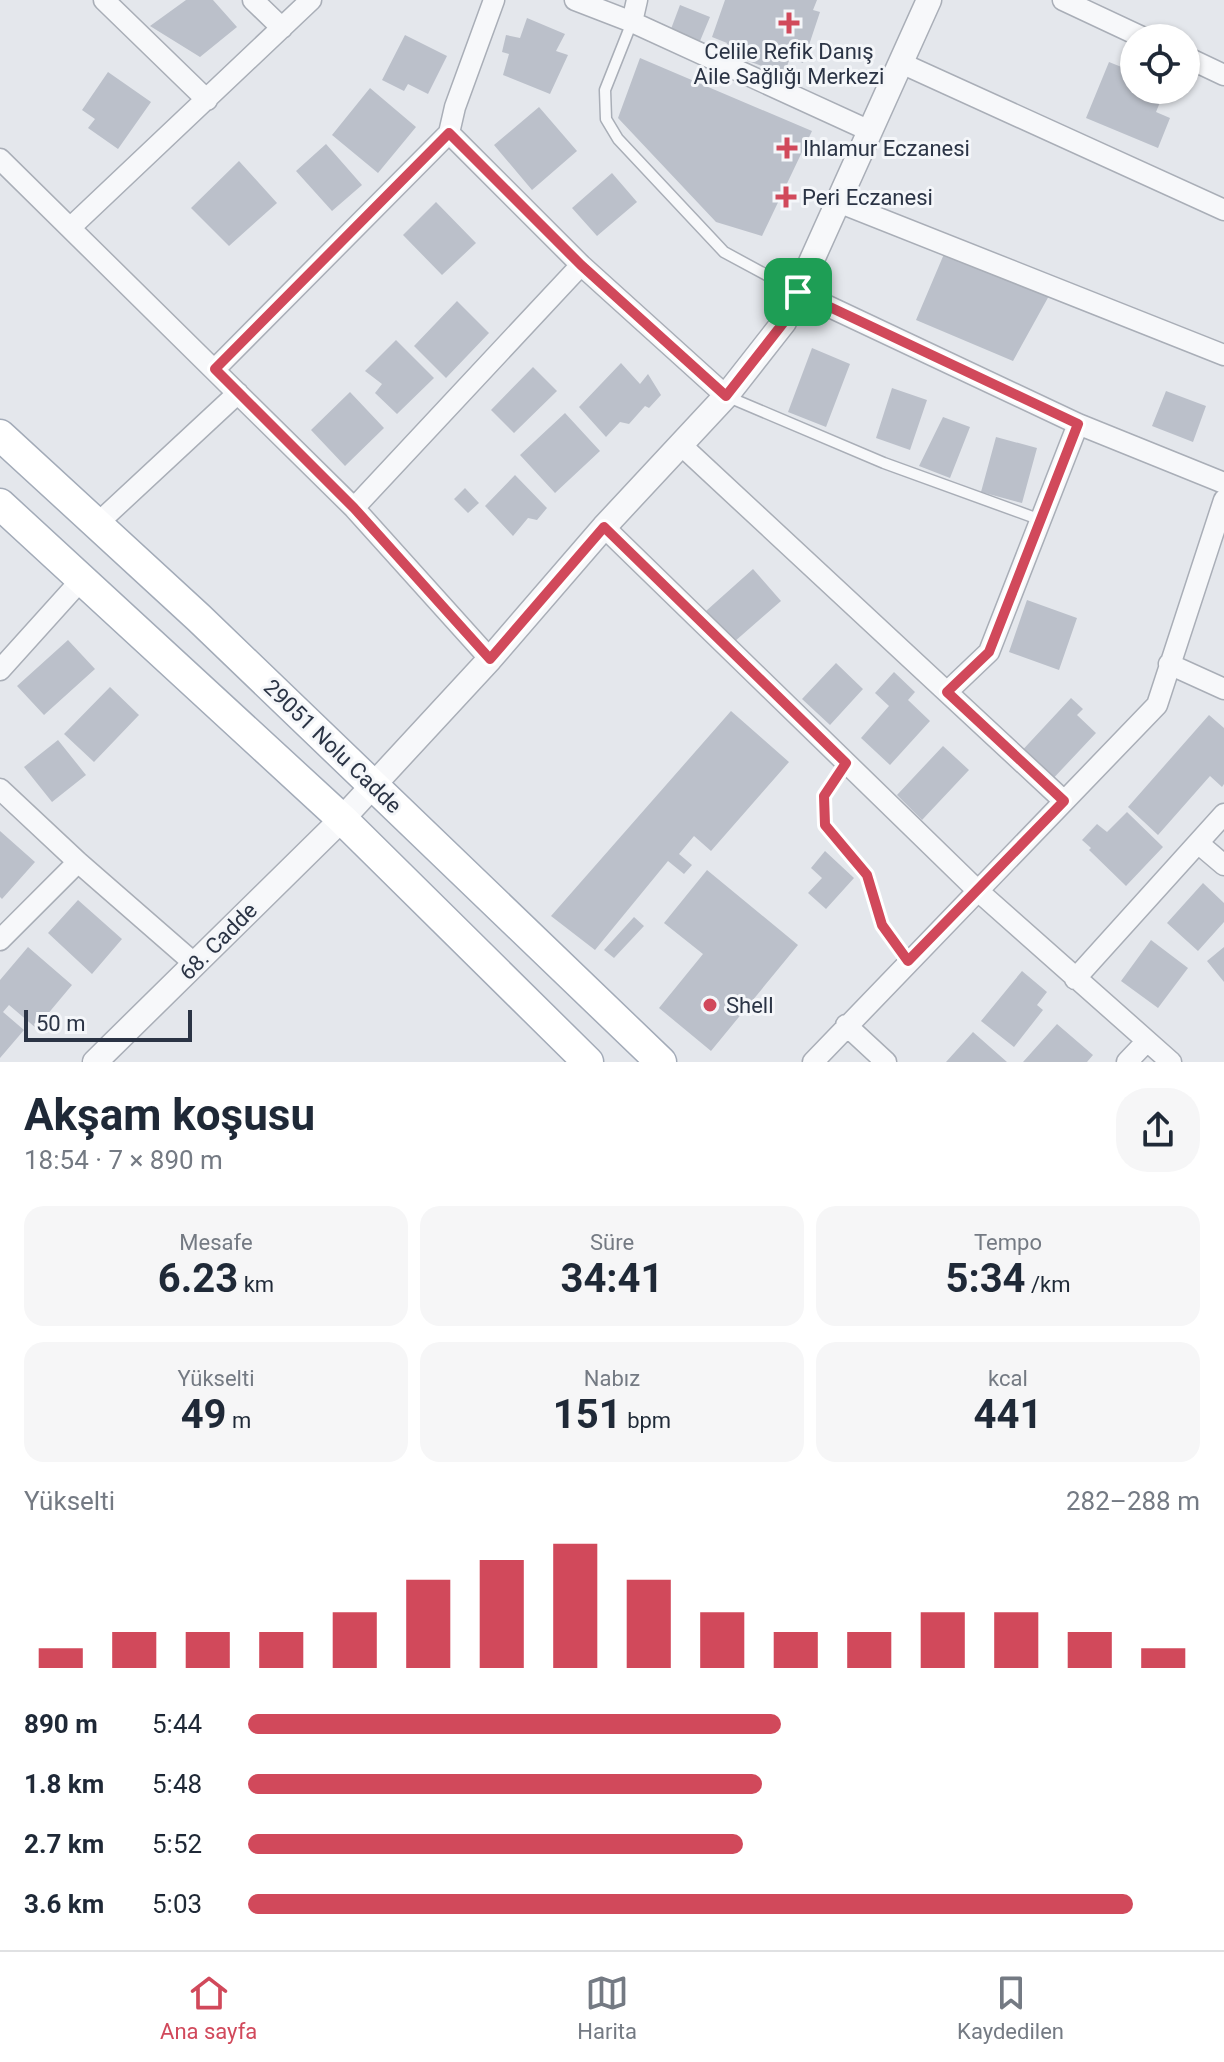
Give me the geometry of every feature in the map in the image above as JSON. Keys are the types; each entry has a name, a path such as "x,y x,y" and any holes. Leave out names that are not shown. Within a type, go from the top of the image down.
{"main road":[{"name":"29051 Nolu Cadde","path":"0,435 373,784 661,1062"},
{"path":"0,504 342,819 588,1062"}],"street":[{"path":"104,0 207,100"},
{"path":"253,0 282,28"},
{"path":"70,228 311,0"},
{"path":"215,369 449,133 455,107 494,0"},
{"path":"575,0 632,22 870,131"},
{"path":"632,22 637,0"},
{"name":"68. Cadde","path":"95,1062 342,819 726,396 784,322 929,0"},
{"path":"1063,0 1120,27"},
{"path":"901,63 1224,210"},
{"path":"1200,64 1224,75"},
{"path":"449,133 581,265 726,396"},
{"path":"0,159 354,508 490,659"},
{"path":"838,202 1224,355"},
{"path":"354,508 581,265"},
{"path":"798,292 1078,424 1224,483"},
{"path":"97,524 238,393"},
{"path":"947,692 989,652 1078,424"},
{"path":"681,445 1064,801"},
{"path":"813,1062 1157,705 1224,500"},
{"path":"604,527 977,890 1171,1062"},
{"path":"0,670 82,579"},
{"path":"1169,664 1224,689"},
{"path":"0,789 195,964"},
{"path":"1075,979 1224,814"},
{"path":"1198,843 1224,865"},
{"path":"0,940 78,862"},
{"path":"846,1025 886,1062"},
{"path":"1127,1062 1146,1042"}],"lane":[{"path":"632,22 605,90 606,119 618,139 724,252 798,292"},
{"path":"726,396 884,463 1041,520"},
{"path":"846,763 824,796 825,825 867,875 882,925 908,961"}],"building":[{"path":"186,0 213,0 237,27 200,57 150,26"},
{"path":"725,0 817,0 813,10 820,12 803,63 790,58 784,74 723,52 727,43 712,37"},
{"path":"680,5 710,17 700,41 671,29"},
{"path":"527,18 565,34 556,51 568,55 550,94 503,75 509,54 502,52 506,35 520,38"},
{"path":"405,35 447,56 428,94 408,84 404,91 382,80"},
{"path":"640,58 812,131 762,236 716,222 618,118"},
{"path":"1109,62 1120,66 1120,104 1159,104 1156,112 1170,118 1158,148 1086,118"},
{"path":"108,72 151,102 118,149 88,128 95,119 82,110"},
{"path":"370,88 416,127 378,173 332,135"},
{"path":"539,107 577,151 532,190 494,145"},
{"path":"326,144 362,185 332,211 296,171"},
{"path":"239,161 277,203 229,246 191,208"},
{"path":"612,173 637,202 597,236 572,208"},
{"path":"436,202 476,243 442,275 403,235"},
{"path":"944,254 1050,294 1013,361 916,320"},
{"path":"457,301 489,333 446,378 414,346"},
{"path":"396,340 434,378 397,414 375,393 382,384 365,371"},
{"path":"812,348 850,364 826,427 788,412"},
{"path":"621,363 640,384 648,374 661,395 649,408 645,406 629,424 620,422 606,437 579,407"},
{"path":"533,367 557,391 514,433 491,410"},
{"path":"892,388 927,400 910,450 876,438"},
{"path":"1166,391 1206,406 1193,442 1152,426"},
{"path":"350,392 384,428 345,466 311,430"},
{"path":"565,413 600,451 555,493 520,455"},
{"path":"943,417 970,427 950,478 919,466"},
{"path":"996,437 1037,448 1022,503 981,492"},
{"path":"515,475 547,508 537,520 528,518 513,536 485,506"},
{"path":"465,488 479,503 468,513 454,499"},
{"path":"753,569 781,601 734,642 706,611"},
{"path":"1027,600 1077,618 1059,670 1009,652"},
{"path":"68,640 95,669 44,715 17,686"},
{"path":"836,663 863,689 830,725 802,699"},
{"path":"894,672 915,692 908,700 930,721 890,765 861,738 889,706 875,693"},
{"path":"110,687 139,715 94,762 64,734"},
{"path":"1071,698 1083,709 1077,715 1096,733 1048,784 1017,756"},
{"path":"731,711 789,762 711,851 694,836 679,854 692,865 684,874 668,861 595,950 551,916"},
{"path":"1209,715 1224,728 1224,784 1222,787 1210,776 1158,835 1128,807"},
{"path":"58,740 86,775 52,802 24,767"},
{"path":"943,746 969,770 922,820 897,795"},
{"path":"1127,812 1163,847 1126,886 1082,840 1097,824 1107,832"},
{"path":"0,831 35,862 2,899 0,897"},
{"path":"825,851 854,878 826,909 808,893 822,878 811,868"},
{"path":"707,870 798,945 711,1051 659,1008 703,954 664,923"},
{"path":"1203,883 1224,903 1224,922 1198,951 1167,923"},
{"path":"78,900 122,939 92,974 48,933"},
{"path":"634,917 644,926 614,958 604,950"},
{"path":"1151,940 1188,968 1158,1008 1121,981"},
{"path":"28,947 72,985 36,1028 9,1005 3,1012 24,1030 0,1058 0,980"},
{"path":"1224,947 1224,982 1207,961"},
{"path":"1022,971 1047,992 1037,1005 1043,1010 1014,1047 981,1021"},
{"path":"1057,1024 1093,1055 1087,1062 1023,1062"},
{"path":"973,1032 1007,1062 946,1062"}],"place":[{"name":"Celile Refik Danış Aile Sağlığı Merkezi","path":"789,23"},
{"name":"Ihlamur Eczanesi","path":"787,148"},
{"name":"Peri Eczanesi","path":"786,197"},
{"name":"Shell","path":"710,1005"}],"route":[{"path":"449,133 581,265 726,396 784,322 798,292 1078,424 989,652 947,692 1064,801 908,961 882,925 867,875 825,825 824,796 846,763 604,527 490,659 354,508 215,369 449,133"}]}
